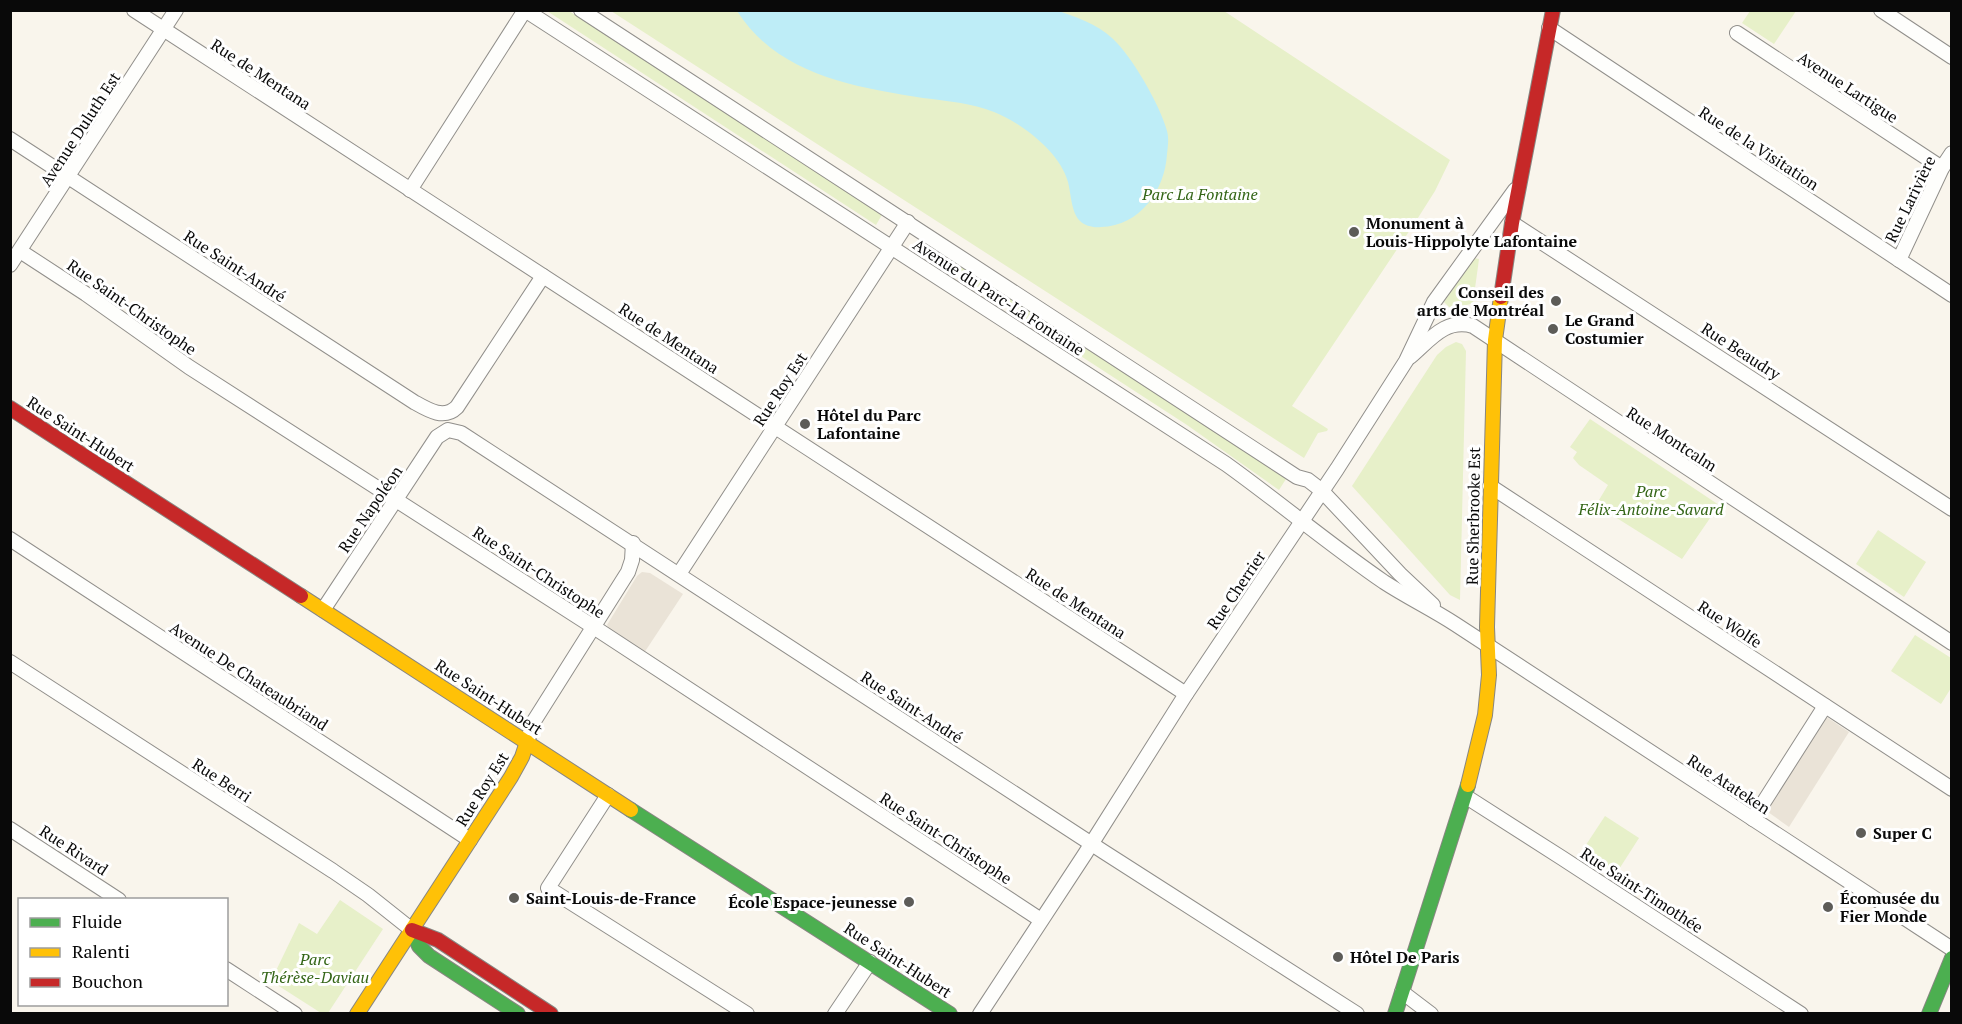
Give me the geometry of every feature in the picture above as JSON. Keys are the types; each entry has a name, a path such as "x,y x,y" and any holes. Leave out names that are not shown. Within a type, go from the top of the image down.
{"street":[{"name":"Rue de Mentana","path":"134,10 1186,694"},
{"name":"Avenue Duluth Est","path":"10,265 176,10"},
{"path":"410,190 525,10"},
{"name":"Avenue du Parc-La Fontaine","path":"525,10 1226,464 1386,583 1450,621 1488,647"},
{"name":"Avenue du Parc-La Fontaine","path":"581,10 1297,477 1308,480 1322,490 1400,574 1450,621"},
{"name":"Rue Sherbrooke Est","path":"1395,1014 1465,796 1485,715 1489,675 1490,486 1495,340 1518,186 1553,10"},
{"path":"1881,10 1952,57"},
{"name":"Rue de la Visitation","path":"1549,28 1952,295"},
{"name":"Avenue Lartigue","path":"1737,33 1942,168"},
{"name":"Rue Saint-André","path":"10,139 414,402 426,409 445,414 457,407 543,276"},
{"name":"Rue Larivière","path":"1899,260 1942,168 1952,153"},
{"name":"Rue Cherrier","path":"980,1014 1186,694 1337,469 1406,361 1434,302 1518,186"},
{"name":"Rue Roy Est","path":"679,574 908,222"},
{"name":"Rue Beaudry","path":"1512,223 1952,509"},
{"name":"Rue Saint-Christophe","path":"20,251 86,294 189,367 593,626 1041,920"},
{"name":"Rue Montcalm","path":"1406,361 1441,330 1453,324 1473,326 1952,643"},
{"name":"Rue Saint-Hubert","path":"10,408 950,1014"},
{"name":"Rue Saint-André","path":"448,430 461,433 633,543 704,592 1357,1014"},
{"name":"Rue Napoléon","path":"323,610 438,437 448,430"},
{"name":"Rue Wolfe","path":"1490,486 1952,789"},
{"name":"Avenue De Chateaubriand","path":"10,539 470,840"},
{"name":"Rue Roy Est","path":"357,1014 519,762 534,721 628,572 633,560 633,543"},
{"name":"Rue Atateken","path":"1488,647 1952,949"},
{"name":"Rue Berri","path":"10,662 333,871 394,914 412,930 438,940 551,1014"},
{"path":"1753,819 1825,706"},
{"path":"608,795 548,888 747,1014"},
{"name":"Rue Saint-Timothée","path":"1465,796 1801,1014"},
{"name":"Rue Rivard","path":"10,829 116,898"},
{"name":"Rue Berri","path":"412,930 419,946 429,956 518,1014"},
{"path":"1929,1014 1952,958"},
{"path":"835,1014 870,962"},
{"path":"228,970 296,1014"},
{"path":"1402,992 1431,1014"}],"green space":[{"path":"547,11 569,11 883,213 876,225"},
{"name":"Parc La Fontaine","path":"611,11 1224,11 1450,160 1435,191 1416,221 1292,406 1328,429 1318,433 1304,458"},
{"path":"1750,11 1796,11 1774,44 1742,23"},
{"path":"925,242 1243,448 1286,479 1279,490 1187,425 919,251"},
{"path":"1474,258 1479,259 1473,303 1449,307 1444,302"},
{"path":"1456,342 1462,344 1466,351 1460,600 1450,595 1352,486 1437,355"},
{"name":"Parc Félix-Antoine-Savard","path":"1590,419 1719,505 1682,559 1596,505 1608,485 1579,465 1573,458 1577,452 1570,447"},
{"path":"1878,530 1926,562 1904,597 1856,564"},
{"path":"1915,635 1951,658 1951,688 1941,704 1891,671"},
{"path":"1605,816 1639,838 1614,877 1580,854"},
{"name":"Parc Thérèse-Daviau","path":"340,900 383,929 328,1013 321,1013 271,981 299,923 317,934"}],"shaded area":[{"path":"642,572 650,573 683,594 644,653 607,625 637,576"},
{"path":"1823,718 1828,718 1849,732 1789,827 1768,812 1768,806"}],"water":[{"path":"1055,10 1092,25 1106,33 1120,46 1144,82 1167,131 1165,167 1156,193 1138,213 1115,225 1093,227 1080,221 1073,208 1064,171 1057,160 1038,140 1016,123 977,106 870,89 819,74 795,64 774,50 754,33 737,11"}],"traffic: fast":[{"path":"1395,1014 1468,785"},
{"path":"631,810 950,1014"},
{"path":"412,930 419,946 429,956 518,1014"},
{"path":"1929,1014 1952,958"}],"traffic: slow":[{"path":"1468,785 1485,715 1489,675 1487,627 1495,340 1501,297"},
{"path":"301,596 631,810"},
{"path":"357,1014 511,777 527,742"}],"traffic: jam":[{"path":"1501,297 1512,223 1553,10"},
{"path":"10,408 301,596"},
{"path":"412,930 438,940 551,1014"}],"place":[{"name":"Monument à Louis-Hippolyte Lafontaine","path":"1354,232"},
{"name":"Conseil des arts de Montréal","path":"1556,301"},
{"name":"Le Grand Costumier","path":"1553,329"},
{"name":"Hôtel du Parc Lafontaine","path":"805,424"},
{"name":"Super C","path":"1861,833"},
{"name":"Saint-Louis-de-France","path":"514,898"},
{"name":"École Espace-jeunesse","path":"909,902"},
{"name":"Écomusée du Fier Monde","path":"1828,907"},
{"name":"Hôtel De Paris","path":"1338,957"}]}
